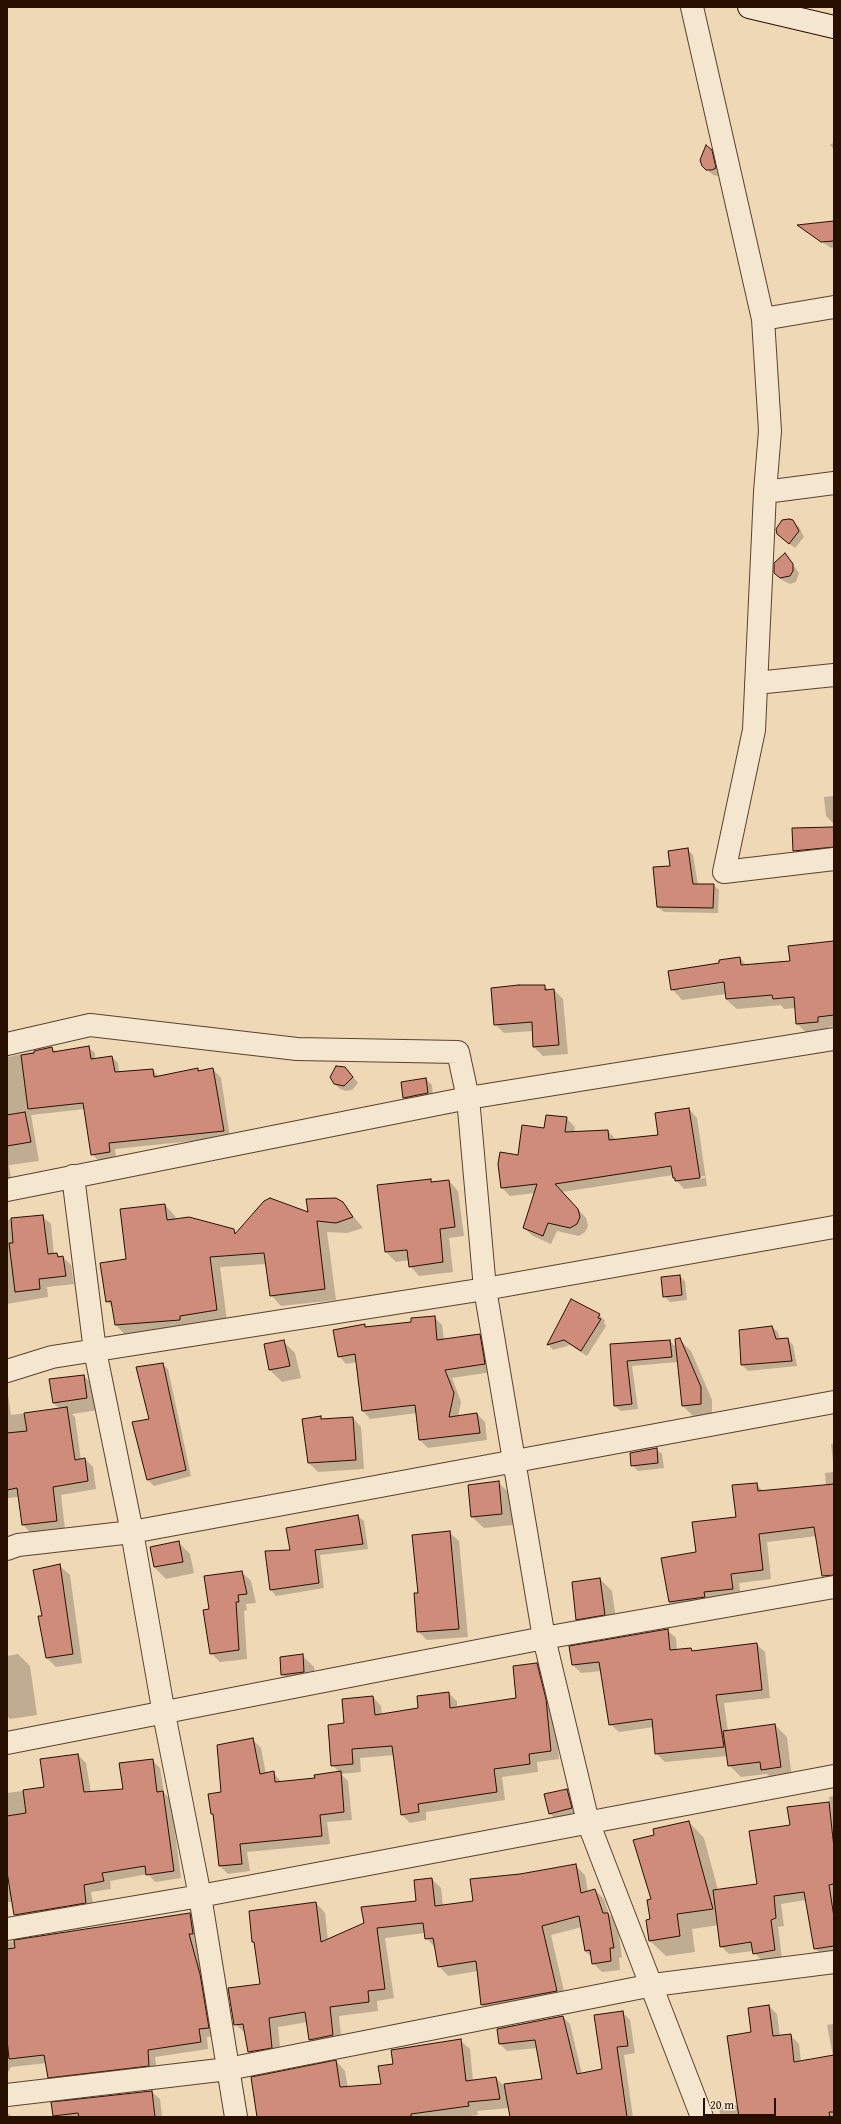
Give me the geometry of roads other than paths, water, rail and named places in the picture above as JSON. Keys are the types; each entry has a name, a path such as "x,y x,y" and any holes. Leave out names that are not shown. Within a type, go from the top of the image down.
{"street":[{"path":"692,7 763,319 770,431 765,492 754,730 724,872 834,859"},
{"path":"749,7 834,27"},
{"path":"763,319 834,307"},
{"path":"765,492 834,483"},
{"path":"756,683 834,675"},
{"path":"7,1044 90,1025 297,1049 458,1052 468,1098 485,1289 544,1638 588,1822 653,1985 702,2117"},
{"path":"7,1190 468,1098 834,1038"},
{"path":"73,1176 95,1351 132,1532 164,1714 200,1896 236,2117"},
{"path":"7,1371 52,1357 485,1289 834,1227"},
{"path":"7,1549 18,1545 132,1532 514,1460 834,1402"},
{"path":"7,1743 164,1714 544,1638 834,1587"},
{"path":"7,1929 200,1896 834,1776"},
{"path":"7,2095 228,2069 653,1985 834,1962"}]}
